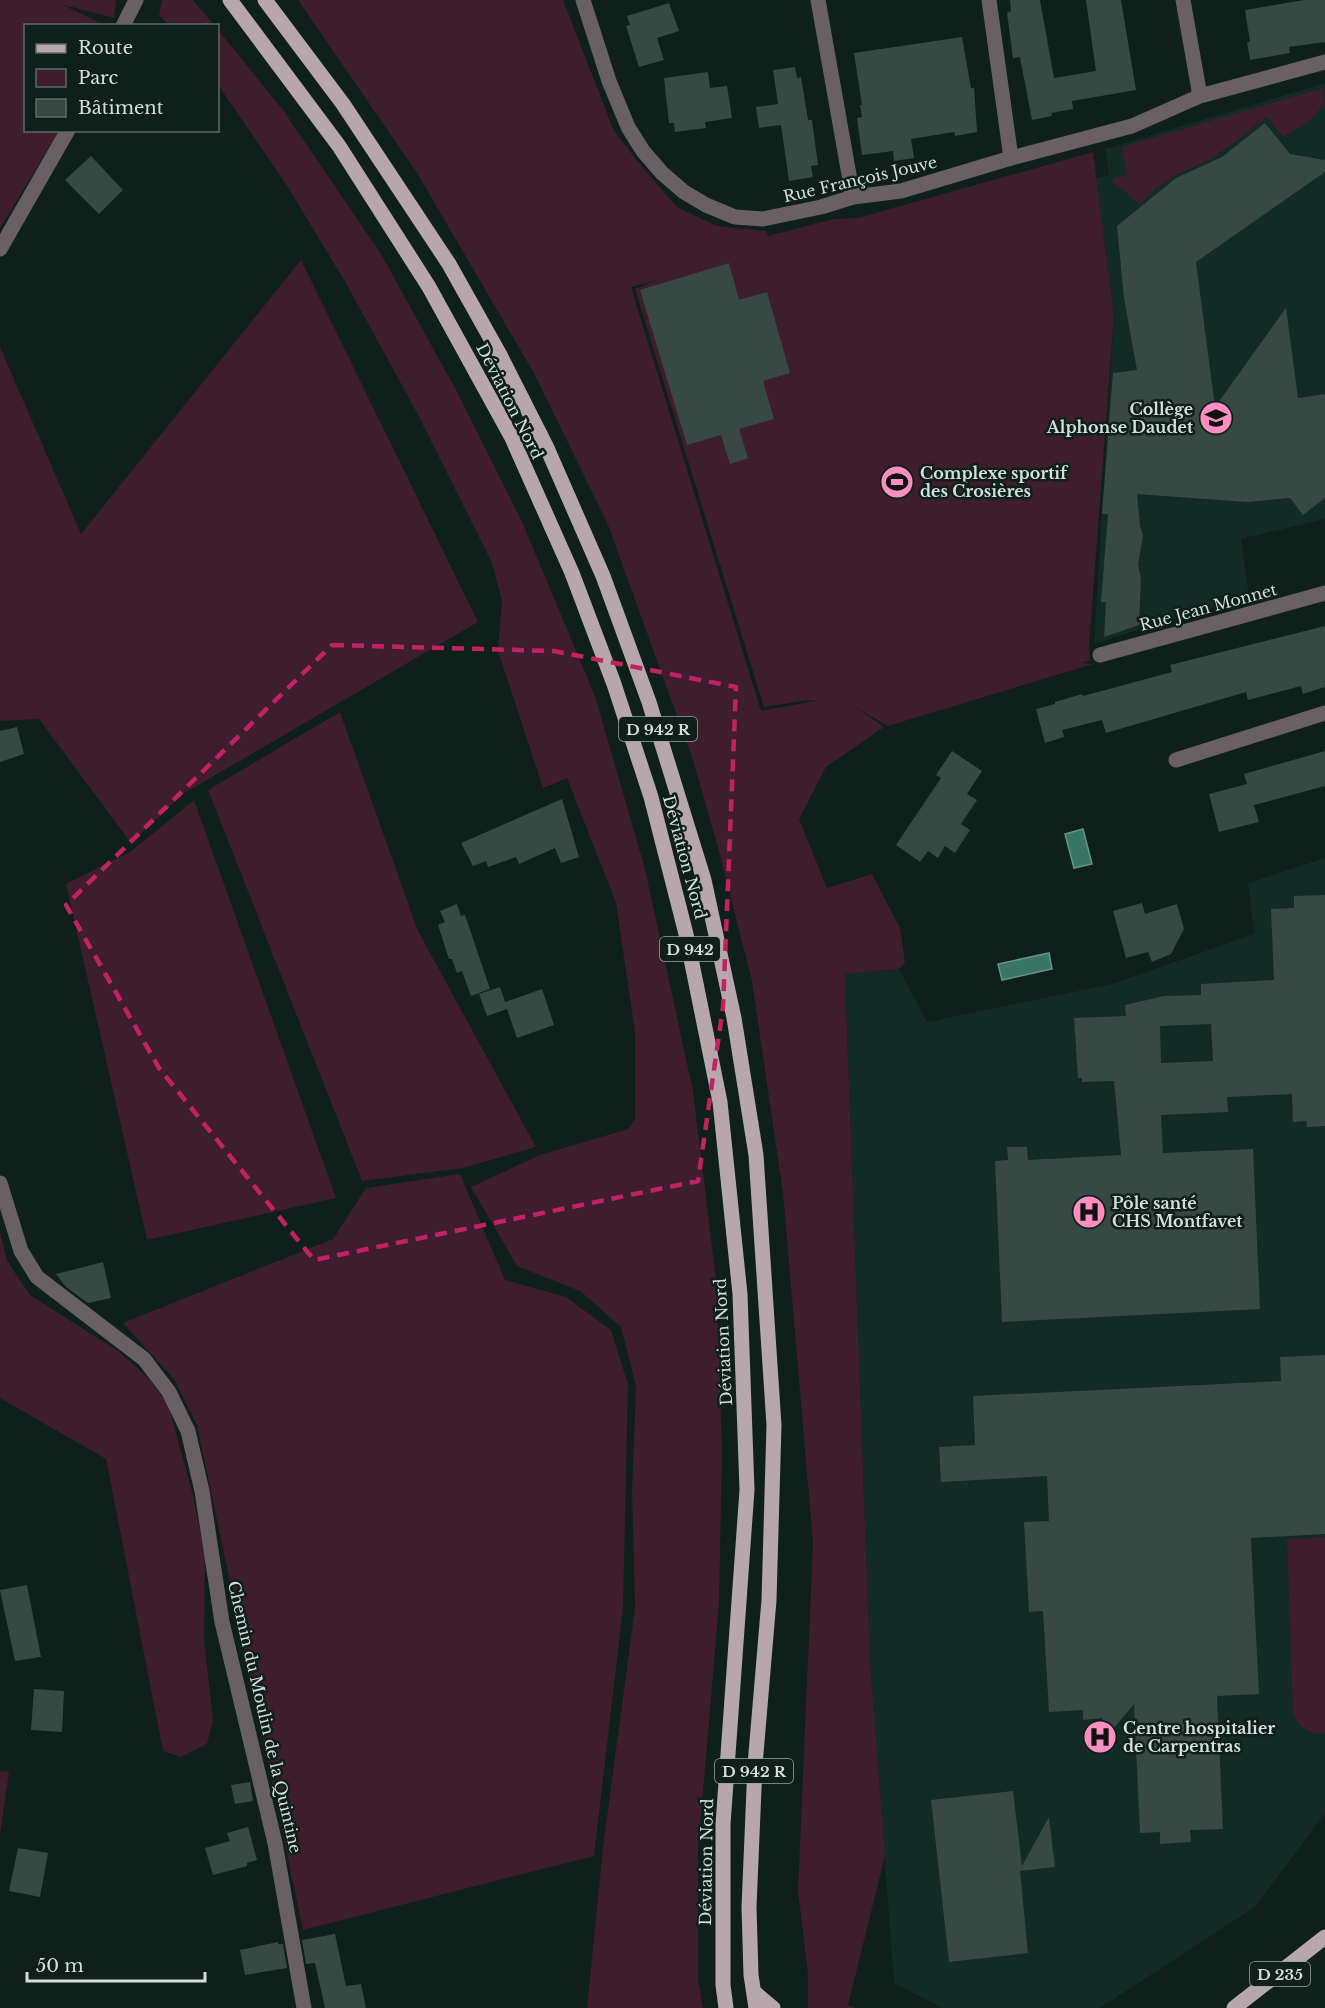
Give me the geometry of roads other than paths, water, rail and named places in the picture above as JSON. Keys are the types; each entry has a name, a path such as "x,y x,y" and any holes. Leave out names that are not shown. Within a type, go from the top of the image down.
{"main road":[{"name":"Déviation Nord","path":"230,0 339,146 429,287 512,438 572,573 614,684 651,797 686,934 720,1102 740,1294 747,1490 723,1824 723,1985 726,2008"},
{"name":"Déviation Nord","path":"265,0 344,104 449,264 500,355 542,438 603,576 650,702 704,880 734,1018 756,1155 774,1425 769,1600 755,1765 749,1907 751,1975 756,2008"},
{"name":"D 235","path":"1234,2008 1325,1937"},
{"path":"754,1992 773,2008"}],"street":[{"path":"124,24 136,0"},
{"name":"Rue François Jouve","path":"582,0 609,81 628,127 643,151 684,192 706,205 735,217 763,219 821,207 853,197 901,191 1011,158 1132,126 1200,96 1325,62"},
{"path":"818,0 853,197"},
{"path":"989,0 1011,158"},
{"path":"1183,0 1200,96"},
{"path":"0,249 67,132"},
{"name":"Rue Jean Monnet","path":"1100,655 1325,593"},
{"path":"1176,760 1325,713"},
{"name":"Chemin du Moulin de la Quintine","path":"0,1183 21,1251 37,1277 144,1359 170,1392 188,1431 202,1491 222,1622 275,1843 304,2008"}],"place":[{"name":"Collège Alphonse Daudet","path":"1216,418"},
{"name":"Complexe sportif des Crosières","path":"897,482"},
{"name":"Pôle santé CHS Montfavet","path":"1089,1212"},
{"name":"Centre hospitalier de Carpentras","path":"1100,1737"}]}
